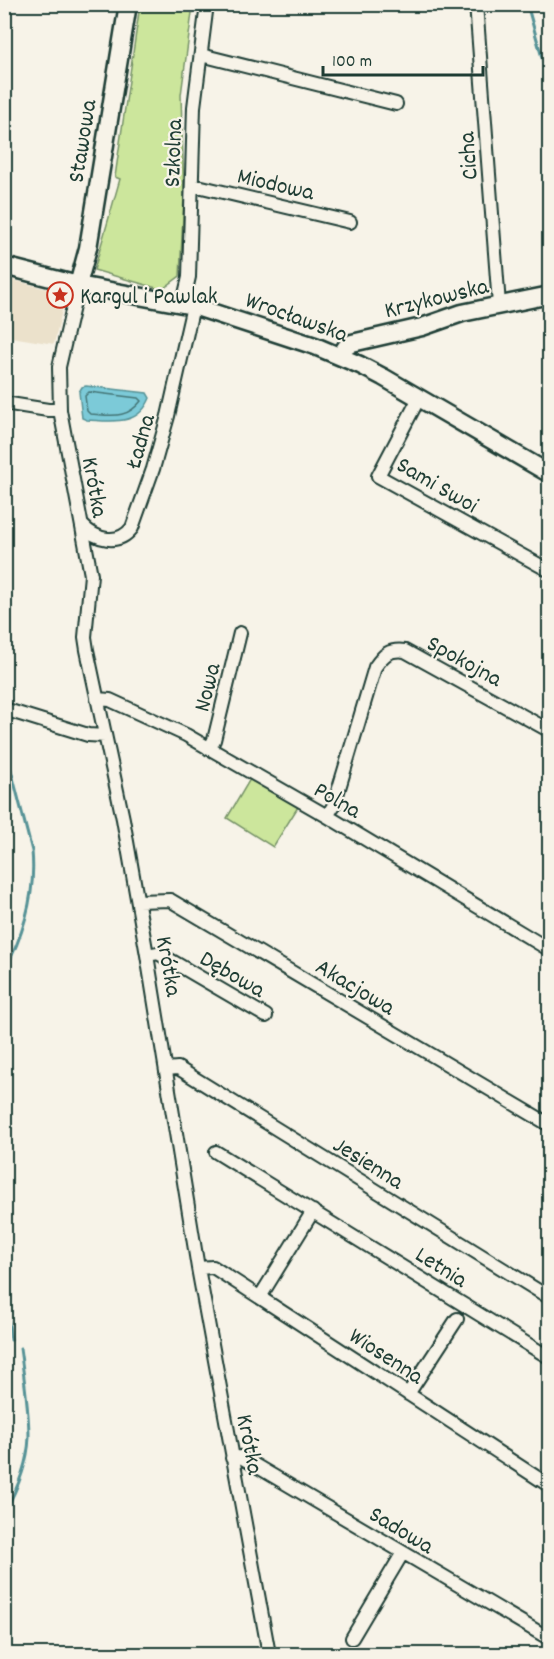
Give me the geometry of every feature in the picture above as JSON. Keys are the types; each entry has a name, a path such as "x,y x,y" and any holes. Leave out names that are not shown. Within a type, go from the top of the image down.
{"street":[{"name":"Stawowa","path":"78,285 88,248 128,4"},
{"name":"Szkolna","path":"188,304 194,106 207,4"},
{"name":"Cicha","path":"476,4 499,305"},
{"path":"201,55 396,104"},
{"name":"Miodowa","path":"192,187 350,222"},
{"name":"Wrocławska","path":"4,266 78,285 188,304 315,346 368,369 549,474"},
{"name":"Krótka","path":"78,285 59,368 60,410 91,575 85,637 138,901 198,1268 269,1654"},
{"name":"Krzykowska","path":"340,356 352,343 422,327 462,313 549,295"},
{"name":"Ładna","path":"87,552 93,544 105,538 122,537 127,534 136,520 175,392 188,304"},
{"name":"Sami Swoi","path":"419,398 378,476 549,572"},
{"path":"4,403 60,410"},
{"path":"81,525 92,535 105,538"},
{"name":"Nowa","path":"209,749 214,740 240,633"},
{"name":"Spokojna","path":"327,816 334,805 375,667 384,655 395,650 405,651 549,731"},
{"name":"Polna","path":"97,699 110,700 186,735 327,816 549,950"},
{"path":"4,709 88,735 105,736"},
{"name":"Akacjowa","path":"138,901 170,900 549,1125"},
{"name":"Dębowa","path":"147,955 158,953 266,1016"},
{"name":"Jesienna","path":"166,1069 178,1068 549,1298"},
{"name":"Letnia","path":"216,1152 549,1358"},
{"path":"260,1297 313,1211"},
{"name":"Wiosenna","path":"198,1268 213,1267 549,1486"},
{"path":"408,1394 456,1319"},
{"name":"Sadowa","path":"232,1458 240,1457 549,1639"},
{"path":"352,1638 402,1554"}],"shaded area":[{"path":"5,278 66,294 54,344 5,336"}],"green space":[{"path":"140,5 193,5 181,95 184,196 180,276 160,289 94,270 120,179 115,177"},
{"path":"250,779 298,807 273,847 227,818"}],"water":[{"path":"82,387 147,393 150,398 145,407 131,418 114,421 87,420 82,418 79,392"}],"waterway":[{"path":"527,4 550,86"},
{"path":"547,461 550,458"},
{"path":"4,743 32,851 33,867 30,898 23,928 4,972"},
{"path":"4,1285 11,1340"},
{"path":"4,1513 21,1476 29,1437 20,1348"}],"place":[{"name":"Kargul i Pawlak","path":"60,295"}]}
